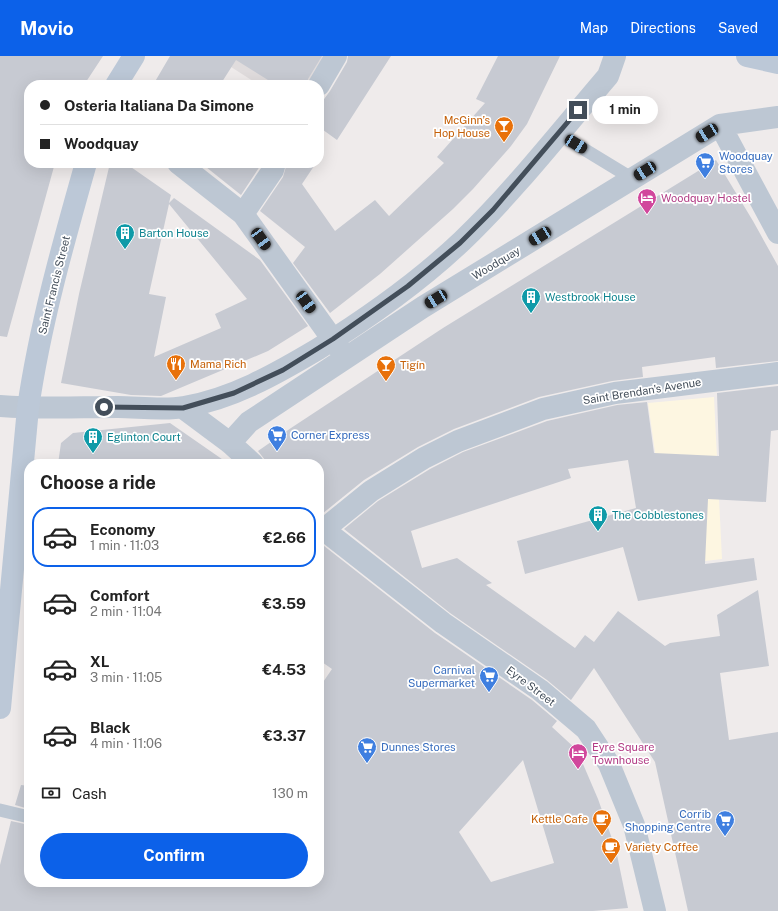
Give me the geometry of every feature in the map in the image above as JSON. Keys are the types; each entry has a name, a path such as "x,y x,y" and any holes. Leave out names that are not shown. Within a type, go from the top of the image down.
{"main road":[{"path":"119,80 134,56"},
{"path":"747,56 778,64"},
{"name":"Saint Francis Street","path":"0,708 28,408 33,373 56,268 85,168"}],"street":[{"path":"322,80 336,56"},
{"path":"0,406 28,408 63,406 183,408 234,393 283,370 333,339 408,286 460,243 493,210 559,134 612,66"},
{"name":"Woodquay","path":"230,443 249,422 423,307 720,125 778,118"},
{"path":"720,125 778,233"},
{"path":"184,168 243,214 347,358"},
{"path":"243,214 274,168"},
{"name":"Saint Brendan's Avenue","path":"324,526 371,491 424,458 458,441 543,409 615,394 778,373"},
{"path":"183,408 230,443 248,459"},
{"name":"Eyre Street","path":"324,530 443,623 540,690 586,729 609,764 634,825 655,911"}],"lane":[{"path":"559,134 633,179"},
{"path":"0,810 24,815"}],"shaded area":[{"path":"214,56 325,56 310,80 251,80"},
{"path":"714,397 722,559 663,566 655,452 648,403"}],"building":[{"path":"0,56 103,56 87,80 24,80 24,168 54,168 7,337 0,336"},
{"path":"170,56 322,56 308,80 268,80 236,60 223,80 156,80"},
{"path":"348,56 391,56 337,140 324,131 324,99 347,62"},
{"path":"498,56 560,56 527,124 511,146 473,189 453,209 380,274 330,313 293,263 305,247 260,211 283,177 286,168 313,168 302,184 335,231 375,200 389,216 444,163 437,157 485,103 476,99"},
{"path":"716,160 778,266 778,361 716,368 715,357 642,367 643,377 612,381 539,397 454,429 418,447 364,480 324,512 324,459 264,459 258,451 443,328"},
{"path":"109,168 132,168 171,195 169,203 174,198 260,260 308,326 268,351 161,396 131,395 61,383 79,294","holes":["169,204 247,299 215,314 221,328 154,357 166,297 149,294"]},
{"path":"207,168 259,168 241,195"},
{"path":"778,386 778,430 771,431 766,502 708,499 705,564 754,558 757,580 638,601 623,547 525,574 517,541 636,508 628,460 568,469 571,478 411,531 422,568 457,558 492,583 486,585 575,648 585,635 594,642 618,611 665,646 670,643 720,636 717,615 758,590 769,666 720,673 729,740 778,732 778,911 688,911 655,762 594,668 571,700 547,680 450,613 344,529 378,501 430,469 463,452 547,421 617,405 647,402 654,453 719,456 717,393"},
{"path":"170,423 222,459 59,459 61,443 73,433"},
{"path":"324,546 435,633 532,700 557,721 552,727 577,750 598,799 616,850 628,908 593,911 0,911 0,865 11,821 24,824 24,887 324,887 324,681 332,669 324,663","holes":["523,760 554,863 491,882 459,832"]},
{"path":"21,785 24,785 24,808 15,805"}],"place":[{"name":"McGinn’s Hop House","path":"504,143"},
{"name":"Woodquay Stores","path":"705,179"},
{"name":"Woodquay Hostel","path":"647,215"},
{"name":"Barton House","path":"125,250"},
{"name":"Westbrook House","path":"531,314"},
{"name":"Mama Rich","path":"176,381"},
{"name":"Tigín","path":"386,382"},
{"name":"Corner Express","path":"277,452"},
{"name":"Eglinton Court","path":"93,454"},
{"name":"The Cobblestones","path":"598,532"},
{"name":"Carnival Supermarket","path":"489,693"},
{"name":"Dunnes Stores","path":"367,764"},
{"name":"Eyre Square Townhouse","path":"578,770"},
{"name":"Kettle Cafe","path":"602,836"},
{"name":"Corrib Shopping Centre","path":"725,837"},
{"name":"Variety Coffee","path":"611,864"}],"route":[{"path":"104,407 183,408 234,393 283,370 333,339 408,286 460,243 493,210 578,110"}]}
